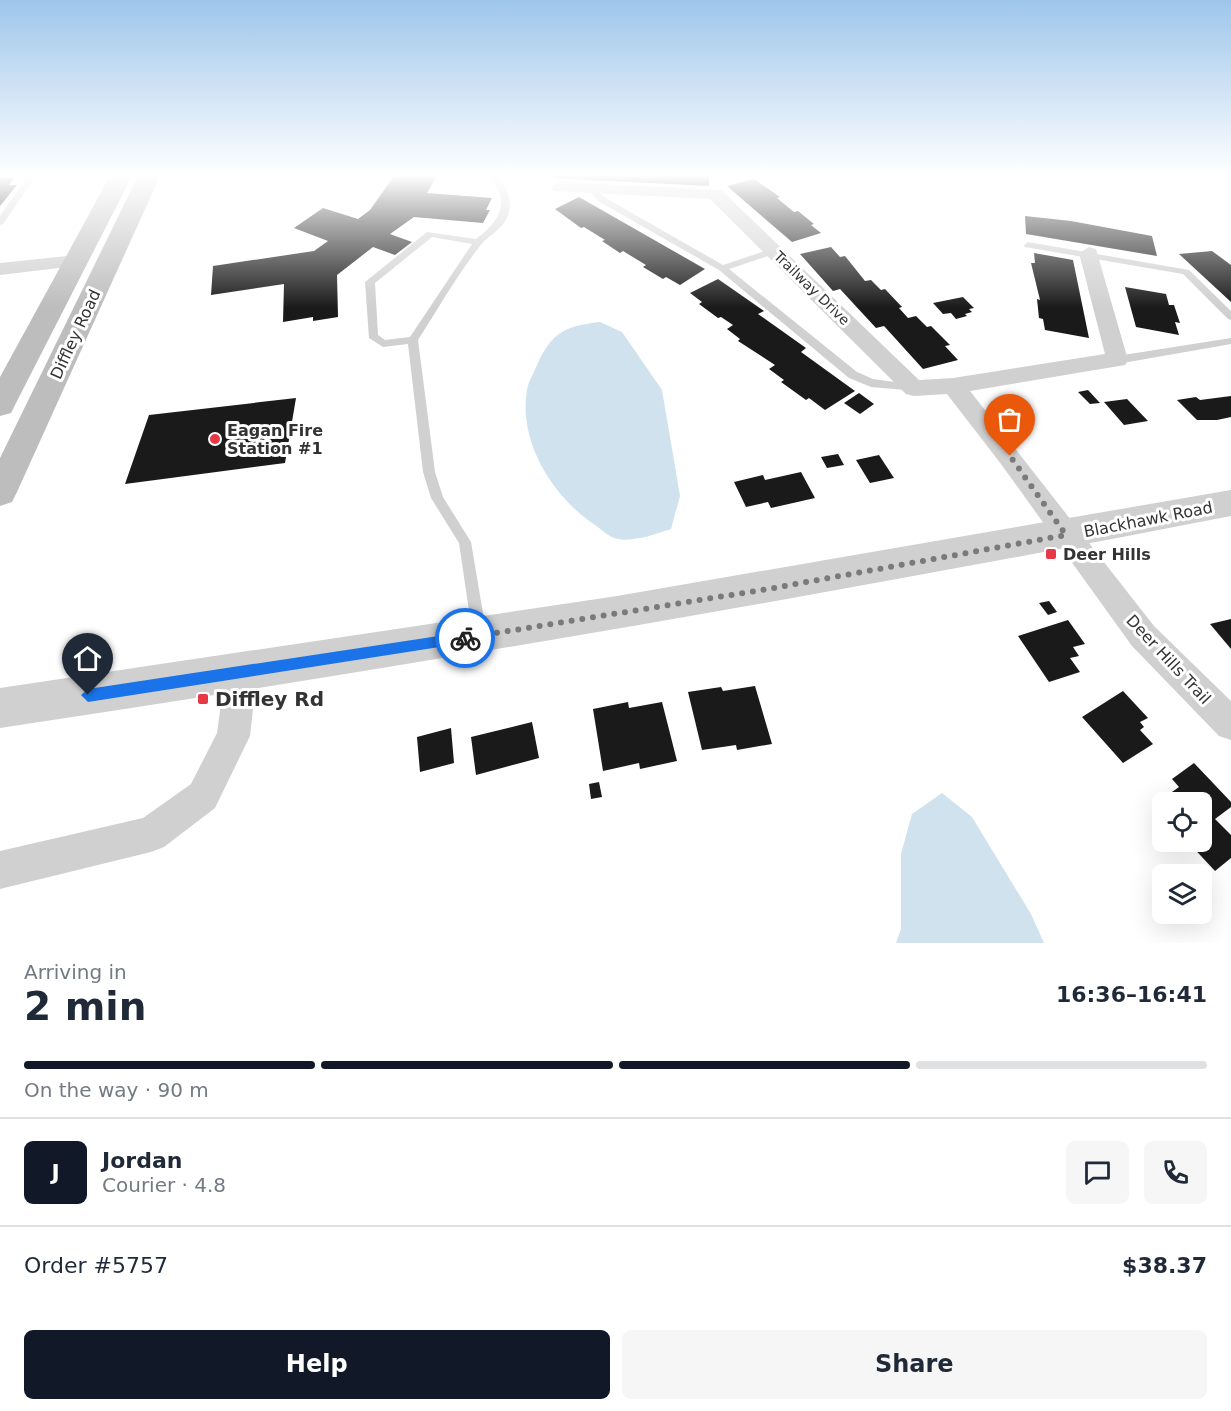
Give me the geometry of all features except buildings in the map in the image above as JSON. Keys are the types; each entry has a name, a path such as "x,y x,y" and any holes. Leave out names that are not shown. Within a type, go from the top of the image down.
{"main road":[{"name":"Diffley Road","path":"0,405 98,220"},
{"name":"Diffley Road","path":"0,492 128,220"}],"street":[{"name":"Trailway Drive","path":"742,220 914,388"},
{"path":"914,388 953,386 1117,360 1089,254"},
{"path":"0,269 77,261"},
{"path":"953,386 1010,456 1066,535"},
{"name":"Blackhawk Road","path":"0,708 241,674 768,589 1231,503"},
{"name":"Deer Hills Trail","path":"1066,535 1143,636 1231,724"},
{"path":"0,870 151,834 203,796 233,736 241,674"}],"lane":[{"path":"480,635 465,542 437,498 429,472 413,340 478,242 502,220"},
{"path":"638,220 722,268 853,375 872,383 914,388"},
{"path":"413,340 383,344 372,336 370,282 430,234 478,242"},
{"path":"1028,245 1186,272 1231,317"},
{"path":"722,268 774,251"},
{"path":"1117,360 1231,341"}],"water":[{"path":"600,322 622,332 662,390 680,496 671,529 625,540 606,533 565,499 542,466 533,448 528,429 526,410 528,387 548,345 554,338 569,329"},
{"path":"942,793 972,817 1031,914 1044,943 896,943 901,929 901,854 912,814"}],"way so far":[{"path":"465,638 768,589 1066,535 1010,456"}],"place":[{"name":"Eagan Fire Station #1","path":"215,439"},
{"name":"Deer Hills","path":"1051,554"},
{"name":"Diffley Rd","path":"203,699"}],"route":[{"path":"88,695 241,674 465,638"}]}
